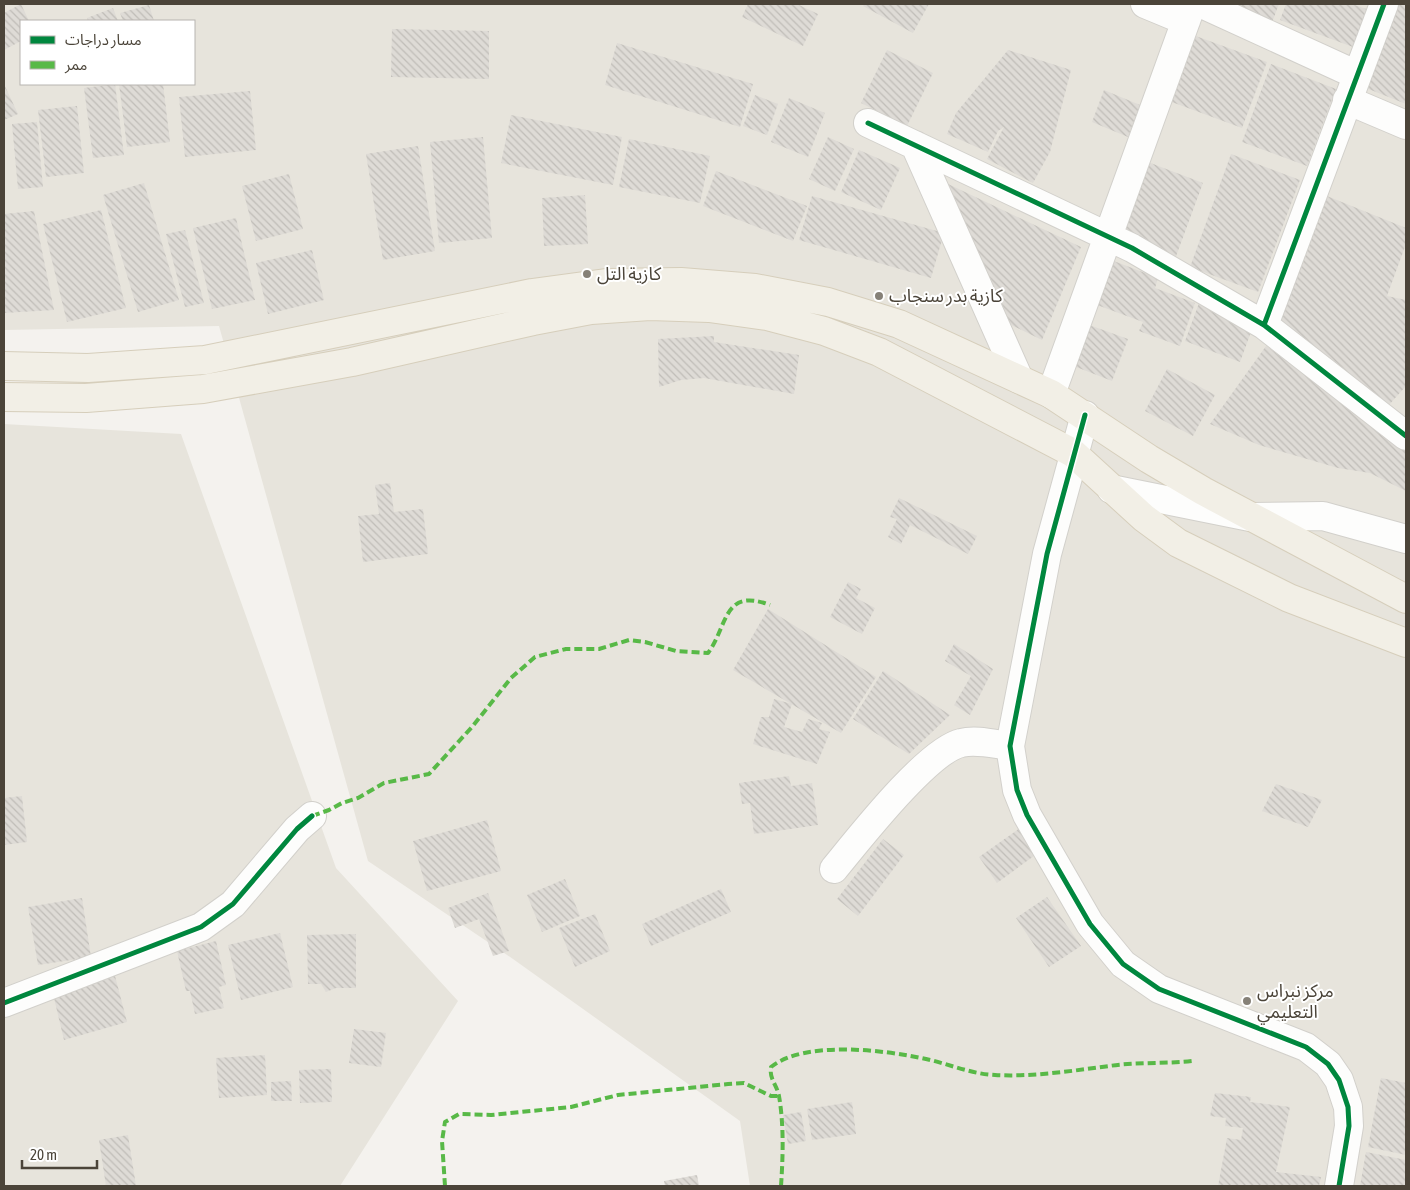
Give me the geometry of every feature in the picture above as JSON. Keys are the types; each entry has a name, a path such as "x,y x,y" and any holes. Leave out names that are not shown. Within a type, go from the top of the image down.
{"main road":[{"path":"4,366 88,368 205,360 532,293 606,284 681,282 755,288 828,302 899,324 1051,394 1149,459 1250,517 1406,599"},
{"path":"4,396 86,398 203,389 352,362 533,321 591,310 650,306 709,308 767,316 815,329 879,352 1073,453 1144,518 1178,543 1289,598 1406,643"}],"street":[{"path":"1144,4 1193,9 1357,75"},
{"path":"1264,325 1384,4"},
{"path":"1051,394 1193,9"},
{"path":"1347,100 1406,125"},
{"path":"868,123 1132,248 1264,325 1406,436"},
{"path":"915,145 1019,379"},
{"path":"1085,415 1073,453 1047,554 1010,746 1017,790 1027,815 1090,924 1123,964 1159,989 1306,1047 1322,1058 1334,1072 1343,1089 1349,1116 1339,1186"},
{"path":"1112,489 1250,517 1323,516 1406,539"},
{"path":"834,869 893,799 943,751 954,745 972,741 1010,746"},
{"path":"4,1003 201,927 234,904 297,829 312,816"}],"shaded area":[{"path":"4,4 1406,4 1406,1186 750,1186 740,1121 513,959 368,861 219,326 4,330"},
{"path":"4,424 181,434 336,868 458,1001 340,1186 4,1186"}],"building":[{"path":"21,4 29,20 20,20 20,42 4,50 4,13"},
{"path":"748,4 797,4 818,14 803,46 742,17"},
{"path":"865,4 929,4 913,33 863,6"},
{"path":"1214,4 1279,4 1271,25"},
{"path":"1286,4 1352,4 1375,12 1361,50 1280,20"},
{"path":"1398,4 1406,4 1406,104 1366,88"},
{"path":"149,5 154,20 123,20 120,13"},
{"path":"113,8 118,20 88,20 87,18"},
{"path":"392,29 489,31 489,79 391,77"},
{"path":"1193,35 1267,62 1242,128 1169,101"},
{"path":"617,43 753,84 740,127 605,85"},
{"path":"887,50 933,73 907,126 861,103"},
{"path":"1008,50 1071,70 1050,152 1033,183 987,159 1004,127 998,131 988,152 947,134 956,113"},
{"path":"1271,64 1336,89 1307,166 1242,142"},
{"path":"4,84 18,114 4,120"},
{"path":"115,85 124,155 93,158 84,88"},
{"path":"119,85 163,85 170,142 127,147"},
{"path":"1104,90 1140,105 1128,137 1092,122"},
{"path":"250,91 256,150 185,157 179,97"},
{"path":"755,95 778,104 767,135 743,126"},
{"path":"789,98 825,113 808,157 771,142"},
{"path":"77,106 84,173 46,177 38,110"},
{"path":"511,115 622,137 613,185 501,163"},
{"path":"37,122 43,187 18,189 12,124"},
{"path":"483,137 492,238 439,243 430,142"},
{"path":"828,137 854,149 835,191 809,179"},
{"path":"629,139 710,156 700,203 619,187"},
{"path":"418,146 435,251 383,260 366,154"},
{"path":"859,150 900,168 881,210 841,192"},
{"path":"1231,154 1300,180 1258,292 1190,267"},
{"path":"1140,159 1203,183 1175,259 1112,235"},
{"path":"716,171 807,206 793,241 703,206"},
{"path":"289,174 303,229 256,241 242,186"},
{"path":"144,183 179,300 138,312 103,195"},
{"path":"946,183 1081,247 1042,340 1007,323"},
{"path":"1322,194 1406,228 1406,244 1387,296 1406,300 1406,386 1388,406 1278,321"},
{"path":"585,195 588,244 544,246 542,198"},
{"path":"812,196 944,233 931,278 799,240"},
{"path":"101,210 126,308 67,322 43,224"},
{"path":"34,211 54,310 4,313 4,214"},
{"path":"236,218 255,300 212,309 193,228"},
{"path":"185,230 204,303 185,307 166,234"},
{"path":"312,250 324,300 268,314 256,263"},
{"path":"1106,258 1158,278 1155,288 1195,303 1180,346 1139,331 1143,322 1089,302"},
{"path":"1199,303 1254,324 1240,362 1185,341"},
{"path":"1081,322 1128,339 1112,381 1066,363"},
{"path":"714,336 714,342 799,355 794,394 704,378 681,380 659,387 658,339"},
{"path":"1266,346 1336,394 1406,447 1406,491 1370,473 1338,468 1259,445 1210,424"},
{"path":"1167,369 1215,395 1193,436 1145,411"},
{"path":"390,483 394,512 423,509 428,554 363,562 358,516 379,514 375,485"},
{"path":"899,498 977,536 968,554 910,525 901,544 888,537 897,519 890,517"},
{"path":"848,582 861,589 856,598 875,608 862,634 830,617"},
{"path":"768,609 876,677 841,733 733,670"},
{"path":"954,644 993,669 970,715 954,705 971,676 945,661"},
{"path":"883,671 950,715 909,754 853,719"},
{"path":"774,699 792,704 784,727 802,732 808,719 822,723 819,729 830,732 817,764 753,744 761,717 769,717"},
{"path":"789,776 791,786 812,783 818,825 754,834 750,803 742,804 739,783"},
{"path":"1276,784 1322,800 1308,827 1262,811"},
{"path":"22,796 27,842 4,845 4,798"},
{"path":"487,820 501,871 427,891 413,841"},
{"path":"1020,828 1038,853 997,883 979,857"},
{"path":"883,839 904,855 858,916 837,899"},
{"path":"565,879 580,916 542,932 527,895"},
{"path":"721,889 731,912 651,946 642,924"},
{"path":"488,893 509,951 493,956 479,919 455,928 448,908"},
{"path":"1047,897 1081,946 1049,967 1016,918"},
{"path":"82,898 91,957 38,965 28,907"},
{"path":"595,914 610,951 575,967 559,928"},
{"path":"280,933 293,987 241,1000 228,945"},
{"path":"356,934 356,988 336,988 326,992 321,984 308,984 307,935"},
{"path":"216,941 226,985 219,987 224,1008 195,1014 190,991 186,991 177,951"},
{"path":"114,972 127,1022 64,1040 53,994"},
{"path":"354,1029 386,1033 381,1067 349,1063"},
{"path":"265,1055 267,1095 219,1098 216,1058"},
{"path":"331,1069 332,1102 300,1103 299,1070"},
{"path":"1381,1078 1406,1083 1406,1155 1368,1147"},
{"path":"291,1081 292,1101 271,1101 271,1082"},
{"path":"1215,1093 1251,1097 1250,1102 1290,1107 1276,1172 1321,1177 1319,1186 1218,1186 1227,1138 1241,1140 1243,1128 1225,1126 1226,1118 1210,1116"},
{"path":"852,1102 856,1134 812,1140 807,1109"},
{"path":"801,1112 806,1141 788,1144 783,1115"},
{"path":"128,1135 136,1186 106,1186 99,1140"},
{"path":"1366,1152 1406,1160 1406,1186 1360,1186"},
{"path":"697,1175 699,1186 665,1186 664,1181"}],"marked path":[{"path":"312,816 358,798 384,783 429,774 472,727 511,678 535,657 566,649 599,649 629,640 645,642 676,651 708,653 729,612 735,605 743,601 755,601 770,605"},
{"path":"781,1186 782,1118 779,1096 772,1079 771,1067 786,1059 804,1053 824,1050 868,1050 926,1059 977,1073 995,1075 1024,1075 1140,1063 1192,1061"},
{"path":"445,1186 442,1141 445,1122 459,1114 491,1115 571,1107 618,1095 744,1083 771,1096 778,1096"}],"cycle path":[{"path":"1264,325 1384,4"},
{"path":"868,123 1132,248 1264,325 1406,436"},
{"path":"1085,415 1047,554 1010,746 1017,790 1027,815 1090,924 1123,964 1159,989 1306,1047 1328,1064 1339,1080 1348,1107 1349,1126 1339,1186"},
{"path":"4,1003 201,927 233,904 297,829 312,816"}],"place":[{"name":"كازية التل","path":"587,274"},
{"name":"كازية بدر سنجاب","path":"879,296"},
{"name":"مركز نبراس التعليمي","path":"1247,1001"}]}
